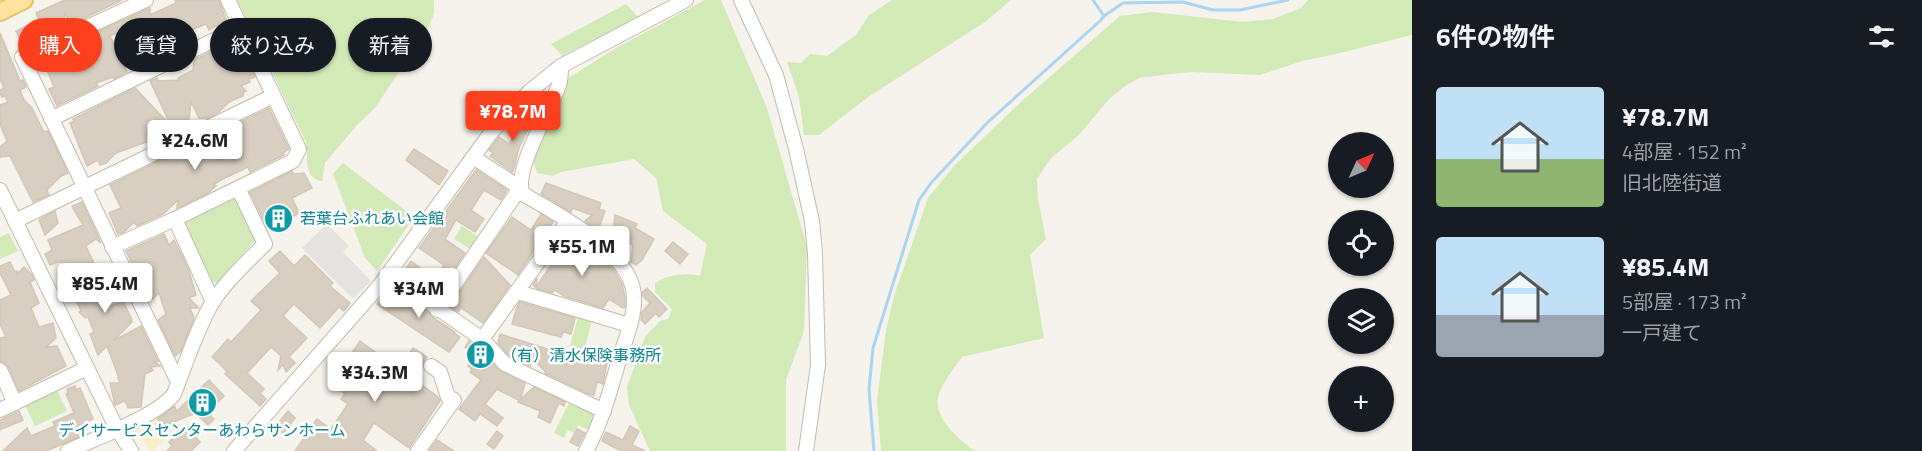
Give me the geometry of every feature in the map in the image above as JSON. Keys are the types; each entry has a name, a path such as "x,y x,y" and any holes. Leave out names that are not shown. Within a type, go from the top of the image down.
{"main road":[{"path":"0,12 24,0"}],"street":[{"path":"146,0 22,57 178,382"},
{"path":"228,0 237,18"},
{"path":"237,450 388,274 473,157 510,111 561,66 686,0"},
{"path":"741,0 776,75 812,221 816,253 818,365 806,451"},
{"path":"51,119 210,42"},
{"path":"437,310 520,188 530,150 560,83 561,66"},
{"path":"112,247 175,219 292,161 299,149 262,72"},
{"path":"15,220 273,96"},
{"path":"473,157 520,188 523,194 588,234 617,258 632,284 634,294 629,325 604,411 586,451"},
{"path":"68,451 149,413 168,401 213,302 265,244 238,188"},
{"path":"0,190 117,428 131,451"},
{"path":"175,219 213,302"},
{"path":"482,339 568,220"},
{"path":"388,274 482,339 505,364 604,411"},
{"path":"518,292 629,325"},
{"path":"418,451 454,400 448,397 440,372 430,366"},
{"path":"0,410 87,368"},
{"path":"0,370 15,403"}],"green space":[{"path":"237,0 434,0 432,19 348,18 348,72 399,72 375,108 357,125 325,163 322,181 311,176 306,142 272,72 336,72 336,18 246,18"},
{"path":"705,0 721,0 767,108 807,247 804,331 786,380 786,451 650,451 629,405 627,387 645,337 660,321 668,319 672,309 655,292 655,283 677,275 700,276 707,244 663,211 656,178 634,159 561,172 553,176 537,173 533,160 555,100 567,79 611,51"},
{"path":"892,0 1011,0 985,22 868,97 819,135 804,135 799,97 787,62 801,63 810,54 827,56 856,35 869,15"},
{"path":"1308,0 1412,0 1412,35 1302,61 1260,75 1193,72 1170,74 1139,78 1124,87 1110,98 1079,135 1051,158 1037,179 1038,199 1046,239 1030,255 1044,338 962,357 939,393 938,406 944,421 975,451 881,451 877,401 886,330 895,293 928,198 954,166 1022,101 1120,16 1152,12 1243,22 1273,19 1301,8"},
{"path":"626,4 638,17 562,56 551,44"},
{"path":"343,163 414,217 377,271 365,258 333,174"},
{"path":"235,194 257,238 218,283 210,281 180,221"},
{"path":"462,226 480,238 472,250 454,239"},
{"path":"9,233 18,251 0,259 0,237"},
{"path":"578,317 592,321 584,350 570,346"},
{"path":"56,388 67,411 35,426 24,403"},
{"path":"570,401 596,415 589,430 578,425 574,433 568,430 564,438 554,433"}],"sand":[{"path":"159,419 172,433 153,451 150,451 135,432"}],"shaded area":[{"path":"327,224 349,246 343,252 371,281 353,299 302,248"}],"building":[{"path":"65,0 122,0 85,18 67,18 65,12 64,18 38,18 36,13"},
{"path":"175,0 219,0 225,18 210,18 209,30 206,24 198,27 198,18 128,18 150,8 150,15 176,3"},
{"path":"114,24 114,34 110,36 114,44 114,72 127,72 114,79 113,77 96,83 98,86 61,104 60,101 57,106 49,89 54,87 48,72 102,72 102,30"},
{"path":"0,33 20,81 23,80 26,87 20,90 24,100 32,108 44,132 48,131 68,173 61,176 48,189 45,186 49,195 33,202 10,156 0,157 0,147 7,141 0,124 0,105 8,102 0,93 0,90 4,88 0,79"},
{"path":"210,52 210,72 252,72 255,77 241,86 246,91 243,96 229,102 219,112 208,118 199,118 191,102 188,127 176,133 172,126 149,141 116,153 106,163 100,165 98,160 87,166 70,123 74,121 73,119 135,88 171,126 150,81 157,78 158,81 179,80 178,78 189,72 198,72 198,58"},
{"path":"541,94 544,96 519,148 512,172 490,156 493,153 489,150 499,137 509,144"},
{"path":"269,108 289,149 283,153 284,155 250,172 248,167 225,178 214,184 216,186 208,193 177,208 178,200 163,214 137,226 134,222 124,232 118,234 109,213 121,208 110,185 194,144 196,147 209,140 218,160 235,152 224,130"},
{"path":"414,149 448,171 439,185 406,160"},
{"path":"476,170 507,190 501,200 484,190 471,210 484,219 475,232 456,220 445,239 465,253 436,296 437,294 422,283 420,285 403,272 411,261 435,279 444,265 419,248"},
{"path":"292,171 293,174 304,173 312,188 292,198 299,213 288,219 290,222 274,231 264,221 250,192"},
{"path":"546,183 601,203 599,209 605,211 598,230 585,221 592,215 572,208 571,212 541,194"},
{"path":"82,202 101,243 96,239 86,246 96,268 86,274 102,310 123,301 132,320 113,341 141,326 158,361 155,362 160,366 150,367 153,370 145,374 141,407 128,408 125,401 115,405 110,383 120,383 107,346 98,355 90,334 94,332 88,317 85,318 79,312 81,311 76,300 79,299 61,261 50,265 45,254 52,250 48,240 83,225 72,206"},
{"path":"55,211 58,223 45,235 39,220"},
{"path":"541,214 553,222 518,275 486,253 512,217 531,230"},
{"path":"615,215 637,224 635,228 654,239 642,260 636,265 631,262 633,245 613,232"},
{"path":"164,234 169,245 174,240 188,268 196,295 189,298 199,308 190,308 194,318 181,351 175,356 158,320 166,314 159,293 153,299 146,282 136,272 126,251"},
{"path":"572,234 586,244 582,250 614,270 622,284 625,307 609,299 603,308 564,296 555,290 552,293 538,289 533,285 537,278 536,287 565,245 562,244"},
{"path":"673,242 688,254 680,264 665,251"},
{"path":"280,251 294,266 305,255 333,283 330,286 350,303 344,311 339,307 320,328 294,304 283,316 307,338 289,357 295,363 286,372 283,365 278,370 281,356 271,347 247,373 264,389 260,393 266,399 260,406 225,374 227,371 212,357 228,339 231,342 261,310 251,301 280,273 269,261"},
{"path":"484,257 510,285 483,323 461,308 458,312 450,306"},
{"path":"10,262 17,274 24,267 32,275 34,280 30,282 39,303 31,308 39,327 53,323 56,338 46,347 57,346 66,366 19,391 8,366 0,361 0,338 6,337 0,324 0,300 11,295 0,273 0,266"},
{"path":"393,288 460,337 449,352 377,304"},
{"path":"647,288 667,309 659,317 656,313 645,324 641,320 642,312 650,303 642,293"},
{"path":"520,302 575,318 571,334 563,332 561,337 512,324"},
{"path":"500,334 557,352 557,355 588,363 591,352 597,357 604,350 609,352 603,384 597,382 594,395 589,394 545,373 532,358 530,366 510,357 498,343"},
{"path":"360,341 399,369 413,348 427,357 413,378 440,401 409,448 374,423 363,440 377,451 295,451 317,419 331,429 348,404 341,399 345,394 331,383"},
{"path":"469,341 499,370 525,383 520,401 497,389 485,404 503,418 497,426 480,414 475,421 459,409 481,380 470,372 472,369 468,366 475,354 465,347"},
{"name":"デイサービスセンターあわらサンホーム","path":"209,380 224,396 214,406 204,410 214,419 208,425 198,415 203,410 161,427 158,419 174,406 177,411"},
{"path":"75,386 76,390 80,388 93,419 75,428 79,437 46,451 3,451 27,428 31,436 55,426 53,422 74,413 66,394 67,389"},
{"path":"534,387 565,402 564,406 559,403 550,423 538,417 540,411 518,402"},
{"path":"19,411 23,420 0,430 0,420"},
{"path":"288,411 295,418 283,433 275,427"},
{"path":"630,426 639,431 632,445 645,451 621,451 602,441 606,432 623,440"},
{"path":"185,427 200,442 191,451 167,451 172,446 169,442"},
{"path":"577,429 585,433 578,446 570,442"},
{"path":"497,431 503,436 494,449 487,444"},
{"path":"437,440 454,451 429,451"}],"waterway":[{"path":"874,451 869,389 873,348 919,200 931,183 987,123 1100,21 1104,16 1093,0"},
{"path":"1104,16 1123,3 1183,2 1213,10 1240,10 1288,0"}],"place":[{"name":"若葉台ふれあい会館","path":"279,218"},
{"name":"（有）清水保険事務所","path":"480,355"},
{"name":"デイサービスセンターあわらサンホーム","path":"202,402"}]}
